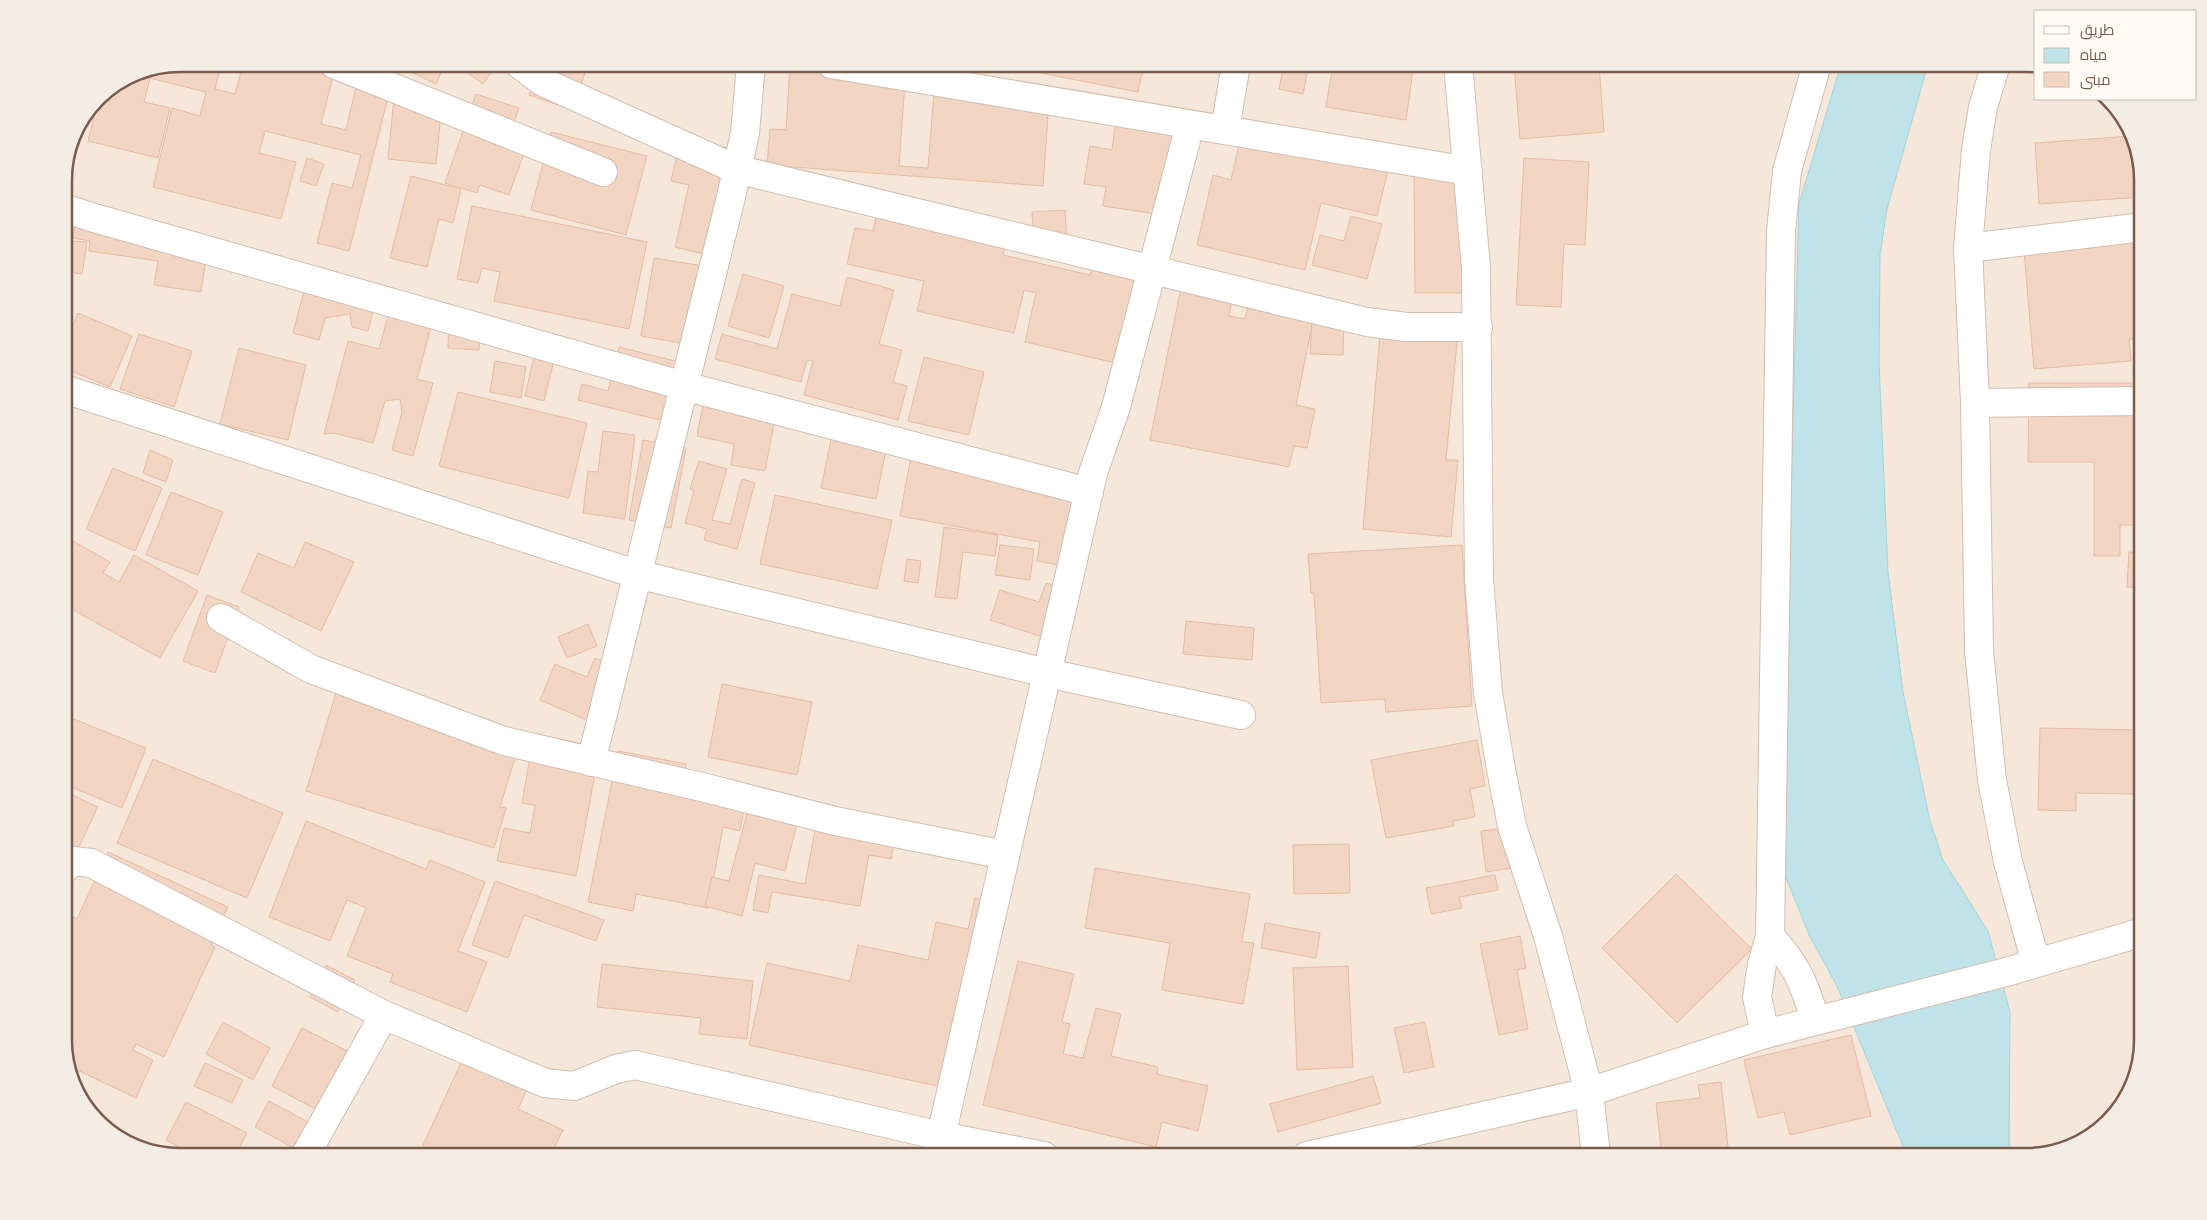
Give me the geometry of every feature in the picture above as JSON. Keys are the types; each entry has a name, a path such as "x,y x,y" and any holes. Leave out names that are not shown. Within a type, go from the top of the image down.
{"street":[{"path":"1225,130 1235,72"},
{"path":"1459,72 1476,268 1479,579 1488,693 1500,769 1512,826 1548,936 1589,1092 1595,1148"},
{"path":"1765,1034 1757,997 1762,964 1770,936 1781,231 1787,171 1815,72"},
{"path":"1994,72 1983,107 1976,150 1968,248 1974,403 1979,651 1992,780 2008,862 2036,963"},
{"path":"356,73 603,172"},
{"path":"531,73 543,82 736,169 1153,268 1367,322 1406,326 1478,327"},
{"path":"591,762 745,133 750,73"},
{"path":"882,73 1468,171"},
{"path":"941,1136 1089,492 1116,407 1190,125"},
{"path":"73,211 281,273 684,386 1089,492"},
{"path":"1968,248 2134,228"},
{"path":"73,392 636,574 1047,673 1241,715"},
{"path":"1974,403 2134,401"},
{"path":"221,618 311,669 504,741 706,788 835,821 1005,855"},
{"path":"73,861 91,863 384,1014 545,1083 574,1086 616,1069 635,1065 941,1136 1003,1148"},
{"path":"1342,1148 1589,1092 1815,1019 1842,1015 2006,972 2134,935"},
{"path":"1770,936 1788,955 1804,983 1815,1019"},
{"path":"309,1148 384,1014"}],"shaded area":[{"path":"2027,72 2034,72 2034,100 2099,100 2108,109 2123,132 2129,145 2134,173 2134,1054 2123,1088 2108,1111 2081,1133 2055,1144 2027,1148 180,1148 145,1142 132,1136 109,1121 91,1100 78,1075 73,1047 73,166 84,132 99,109 109,99 132,84 145,78 173,73"}],"water":[{"path":"1839,72 1926,72 1887,209 1880,255 1879,363 1888,572 1903,692 1930,821 1943,860 1988,931 2010,1012 2010,1148 1904,1148 1837,986 1810,937 1785,875 1790,522 1799,204"}],"building":[{"path":"1142,72 1138,92 1039,73"},
{"path":"1282,72 1307,72 1303,94 1279,89"},
{"path":"1332,72 1413,72 1406,120 1326,107"},
{"path":"1515,72 1600,72 1604,132 1520,139"},
{"path":"173,73 219,73 215,89 235,94 241,73 334,73 321,124 346,130 358,78 391,86 349,251 317,243 332,183 352,188 361,155 265,131 259,153 296,162 281,219 153,187 172,108 200,116 206,92 150,78 144,102 170,108 158,158 88,141 94,116 109,99 132,84 145,78 159,75"},
{"path":"413,73 441,73 436,84"},
{"path":"467,73 491,73 483,84"},
{"path":"537,73 585,73 573,110 529,95"},
{"path":"789,73 906,73 899,166 928,168 935,80 1050,88 1043,186 767,165 770,129 786,130"},
{"path":"395,88 443,93 436,164 388,159"},
{"path":"476,94 519,108 511,130 530,136 509,195 480,185 477,193 445,183"},
{"path":"1118,103 1190,114 1180,184 1161,181 1156,214 1103,206 1106,187 1084,184 1090,146 1112,150"},
{"path":"1244,123 1391,157 1377,216 1321,203 1305,270 1197,245 1213,175 1231,180"},
{"path":"551,132 647,156 626,235 531,210"},
{"path":"2125,136 2132,159 2134,198 2039,204 2035,143"},
{"path":"681,137 745,152 720,258 675,247 689,185 671,181"},
{"path":"307,158 324,164 316,186 300,181"},
{"path":"1524,158 1589,162 1585,245 1564,244 1561,307 1516,305"},
{"path":"1466,170 1468,293 1415,293 1414,171"},
{"path":"411,176 461,189 453,223 439,219 427,267 390,258"},
{"path":"879,204 1008,234 1003,255 1090,275 1092,265 1140,276 1120,364 1025,342 1036,293 1024,290 1014,333 917,311 924,281 847,264 855,228 873,231"},
{"path":"472,206 647,242 629,329 494,301 500,272 482,268 478,283 457,279"},
{"path":"1065,210 1068,254 1035,255 1032,212"},
{"path":"1351,216 1382,224 1367,279 1312,265 1320,235 1344,241"},
{"path":"2134,218 2134,339 2129,339 2131,361 2034,369 2022,227"},
{"path":"75,219 209,238 201,292 154,285 158,261 89,251 90,241 73,238"},
{"path":"73,241 87,242 82,274 73,273"},
{"path":"654,258 716,268 703,347 641,336"},
{"path":"310,268 434,315 417,379 433,383 413,456 392,450 402,412 400,399 385,401 373,443 334,433 324,434 348,341 379,349 390,309 373,312 368,331 352,327 350,314 325,318 319,340 293,333"},
{"path":"743,274 784,286 769,338 728,326"},
{"path":"847,277 894,290 879,344 902,350 893,382 907,386 898,420 804,395 813,361 807,360 801,382 715,359 722,334 777,349 792,294 840,306"},
{"path":"1182,283 1233,293 1229,316 1245,319 1251,290 1314,316 1296,405 1315,409 1307,448 1294,446 1289,467 1150,440"},
{"path":"78,313 132,336 110,387 73,372 73,325"},
{"path":"449,318 480,320 479,350 448,348"},
{"path":"1312,321 1344,322 1343,355 1310,354"},
{"path":"139,334 192,351 174,407 120,389"},
{"path":"1380,335 1457,342 1446,460 1458,460 1451,537 1363,529"},
{"path":"537,343 557,348 544,401 525,396"},
{"path":"619,347 703,368 688,427 578,400 582,384 608,391"},
{"path":"239,348 306,365 288,440 220,424"},
{"path":"924,357 984,372 969,435 908,421"},
{"path":"495,361 526,367 521,398 490,392"},
{"path":"2029,383 2131,383 2131,409 2134,409 2134,525 2120,525 2120,556 2094,556 2094,462 2028,462"},
{"path":"707,385 779,398 765,471 731,465 734,444 697,436"},
{"path":"458,392 587,423 569,498 439,466"},
{"path":"834,425 889,436 876,499 821,488"},
{"path":"603,431 635,435 625,519 583,513 588,471 598,472"},
{"path":"643,440 686,448 671,528 629,520"},
{"path":"913,446 1087,479 1070,567 1037,561 1040,542 900,516"},
{"path":"150,450 173,460 166,482 143,473"},
{"path":"699,461 727,469 712,520 730,524 742,479 755,483 737,549 704,540 707,529 685,523 694,490 690,489"},
{"path":"113,468 162,488 135,551 86,529"},
{"path":"171,492 223,512 198,575 146,555"},
{"path":"775,495 892,520 877,589 760,564"},
{"path":"944,527 998,535 995,556 963,552 957,599 935,597"},
{"path":"73,541 110,562 103,573 119,582 134,555 198,591 160,658 73,610"},
{"path":"305,542 354,562 321,631 241,592 258,553 294,568"},
{"path":"1000,545 1034,549 1030,580 995,575"},
{"path":"1462,545 1472,706 1386,712 1385,699 1321,703 1314,593 1311,593 1308,554"},
{"path":"2129,552 2134,552 2134,587 2127,587"},
{"path":"907,559 921,561 918,583 904,581"},
{"path":"1046,583 1071,590 1055,641 990,620 1000,590 1039,602"},
{"path":"207,595 239,607 215,673 183,661"},
{"path":"1186,621 1254,628 1252,660 1183,654"},
{"path":"588,624 597,646 567,658 558,637"},
{"path":"595,658 627,672 603,727 540,700 555,664 587,677"},
{"path":"341,677 522,735 500,807 506,808 494,848 306,791"},
{"path":"722,684 812,702 797,775 708,757"},
{"path":"73,719 146,748 122,808 73,788"},
{"path":"2040,728 2134,730 2134,794 2076,793 2076,811 2038,810"},
{"path":"534,734 600,747 576,876 497,861 504,828 530,833 535,805 522,803"},
{"path":"1477,740 1485,786 1470,789 1475,817 1453,821 1454,826 1386,838 1371,760"},
{"path":"618,751 686,764 683,779 747,792 740,831 723,827 708,908 636,894 633,911 588,902"},
{"path":"153,759 283,813 247,898 117,843"},
{"path":"754,787 803,800 785,871 755,863 742,916 705,906 712,877 729,881"},
{"path":"73,795 98,807 73,858"},
{"path":"818,814 897,828 891,859 869,855 860,906 772,892 768,913 753,910 759,875 805,884"},
{"path":"306,821 426,869 430,860 485,882 458,951 487,962 467,1012 390,982 393,974 347,956 366,908 347,900 330,941 269,917"},
{"path":"1507,828 1512,868 1486,872 1481,831"},
{"path":"1349,844 1350,893 1294,894 1293,845"},
{"path":"108,852 228,907 211,945 215,947 164,1057 136,1044 133,1050 153,1060 136,1098 77,1070 73,1047 73,917 77,919"},
{"path":"1095,868 1250,894 1242,942 1254,943 1243,1004 1162,990 1170,943 1085,928"},
{"path":"1676,874 1752,949 1677,1023 1602,948"},
{"path":"1495,875 1498,890 1459,897 1462,908 1431,914 1426,888"},
{"path":"495,881 604,920 596,941 524,915 508,958 472,945"},
{"path":"975,898 987,901 946,1088 749,1045 767,963 850,981 858,945 928,960 936,922 968,929"},
{"path":"1265,923 1320,933 1316,958 1261,948"},
{"path":"1520,936 1526,968 1517,970 1528,1029 1499,1035 1480,944"},
{"path":"1018,961 1074,974 1062,1022 1070,1024 1063,1054 1083,1058 1096,1008 1121,1014 1111,1056 1158,1067 1157,1074 1208,1086 1198,1131 1162,1122 1156,1147 983,1105"},
{"path":"602,964 753,981 747,1039 699,1034 701,1018 597,1007"},
{"path":"326,965 355,980 338,1012 310,997"},
{"path":"1348,966 1353,1067 1297,1070 1293,968"},
{"path":"223,1022 270,1048 253,1080 206,1054"},
{"path":"1425,1022 1434,1067 1404,1073 1394,1028"},
{"path":"302,1028 355,1055 325,1114 272,1086"},
{"path":"1851,1035 1871,1116 1790,1135 1784,1112 1758,1118 1744,1060"},
{"path":"466,1052 530,1082 518,1109 563,1130 554,1148 422,1148"},
{"path":"205,1063 243,1080 232,1103 194,1086"},
{"path":"1373,1076 1381,1103 1278,1132 1270,1104"},
{"path":"1721,1082 1728,1148 1661,1148 1656,1103 1700,1098 1698,1085"},
{"path":"269,1101 317,1127 306,1148 294,1148 255,1127"},
{"path":"186,1102 247,1133 239,1148 182,1148 166,1140"}]}
